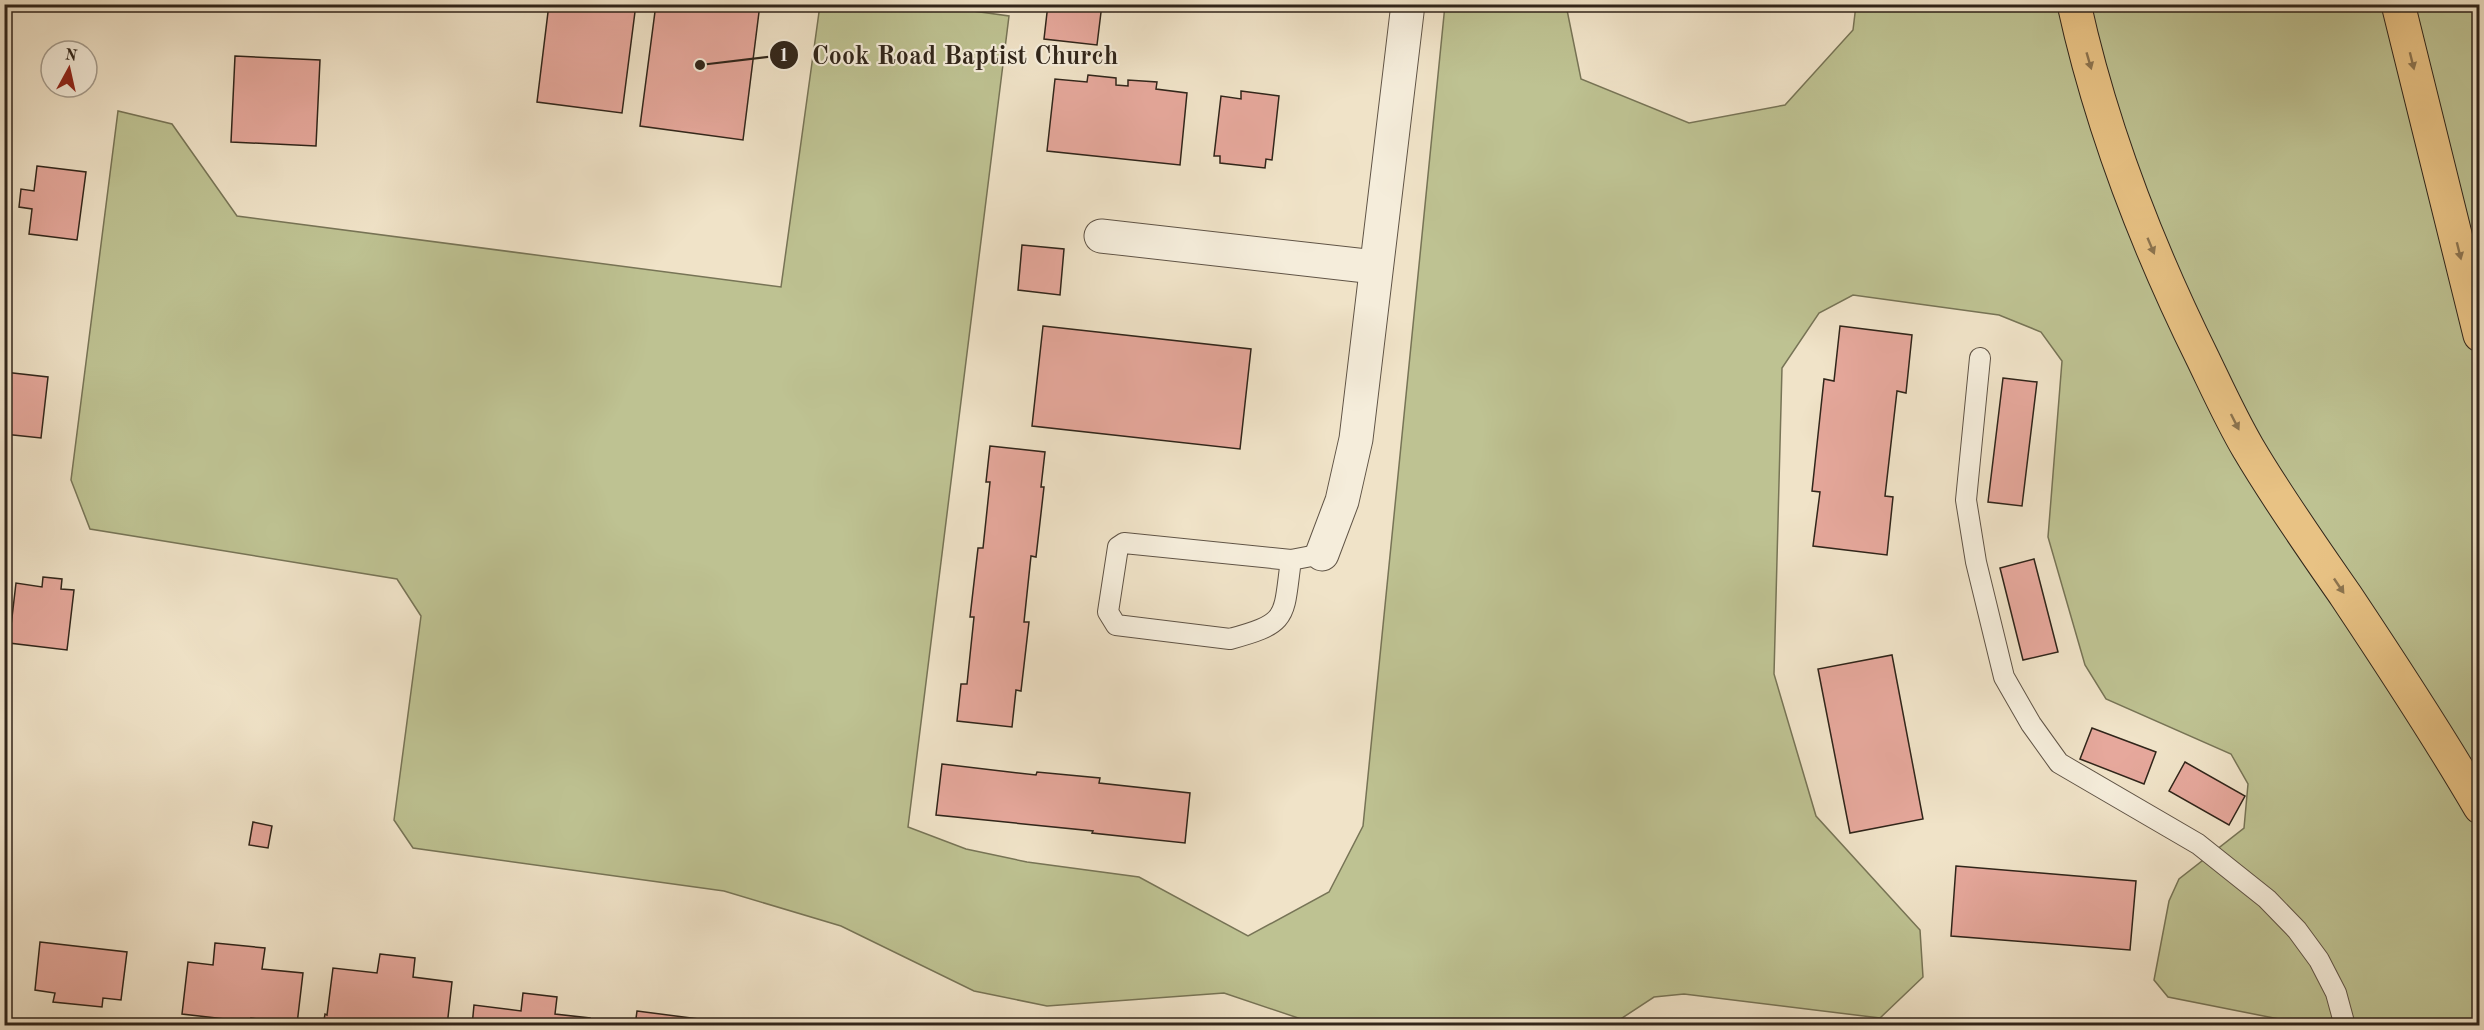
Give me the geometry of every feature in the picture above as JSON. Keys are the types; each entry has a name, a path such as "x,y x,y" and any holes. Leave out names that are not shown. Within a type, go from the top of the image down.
{"highway":[{"path":"2074,4 2099,98 2123,173 2176,305 2210,373 2247,446 2404,683 2480,807"},
{"path":"2398,4 2480,335"}],"street":[{"path":"1322,554 1342,501 1352,463 1408,4"},
{"path":"1101,236 1375,267"}],"lane":[{"path":"1980,358 1966,500 1976,562 2004,677 2031,724 2060,764 2198,844 2266,898 2282,914 2319,960 2336,993 2345,1026"},
{"path":"1291,560 1283,612 1276,621 1230,639 1116,625 1108,612 1118,547 1124,543 1291,560 1322,554"}],"green space":[{"path":"922,4 1009,16 908,827 966,849 1027,862 1139,877 1248,936 1329,892 1363,826 1445,5 1566,5 1581,79 1689,123 1785,105 1853,30 1856,5 2479,5 2479,1025 2309,1025 2168,997 2154,980 2169,901 2179,879 2244,828 2248,784 2231,754 2106,699 2085,665 2048,537 2062,361 2041,332 1999,315 1853,295 1819,313 1782,368 1774,674 1816,816 1920,930 1923,977 1880,1018 1684,994 1654,997 1610,1026 1319,1025 1224,993 1047,1006 974,991 841,926 724,891 413,848 394,820 421,616 397,579 90,529 71,480 118,111 172,124 237,216 781,287 820,5"}],"building":[{"path":"549,4 636,4 622,113 537,102"},
{"path":"656,4 760,4 743,140 640,126"},
{"path":"1048,4 1102,4 1097,45 1044,39"},
{"path":"1692,4 1734,4 1734,10"},
{"path":"235,56 320,60 316,146 231,142"},
{"path":"1088,75 1116,78 1116,85 1128,86 1128,80 1157,82 1156,89 1187,93 1180,165 1047,151 1055,79 1087,82"},
{"path":"1241,91 1279,96 1272,160 1266,159 1265,168 1220,163 1220,156 1214,156 1221,96 1241,99"},
{"path":"37,166 86,172 77,240 29,234 32,209 19,207 21,189 34,191"},
{"path":"1022,245 1064,249 1060,295 1018,290"},
{"path":"1043,326 1251,349 1240,449 1032,426"},
{"path":"1840,326 1912,335 1906,393 1897,391 1885,496 1893,497 1887,555 1813,546 1820,492 1812,491 1824,379 1834,381"},
{"path":"4,372 48,377 41,438 4,434"},
{"path":"2003,378 2037,382 2022,506 1988,502"},
{"path":"990,446 1045,452 1041,487 1044,487 1036,557 1031,556 1024,622 1029,622 1021,691 1016,690 1012,727 957,721 961,684 967,684 974,617 970,617 978,548 983,548 990,482 986,482"},
{"path":"2034,559 2058,652 2023,660 2000,568"},
{"path":"43,577 62,579 61,589 74,590 67,650 9,643 16,583 42,587"},
{"path":"1892,655 1923,819 1850,833 1818,669"},
{"path":"2092,728 2156,752 2144,784 2080,759"},
{"path":"2185,762 2245,796 2229,825 2169,791"},
{"path":"942,764 1036,775 1037,772 1100,778 1099,783 1190,793 1185,843 936,815"},
{"path":"253,822 272,826 268,848 249,845"},
{"path":"1956,866 2136,881 2130,950 1951,936"},
{"path":"40,942 127,952 121,1000 103,998 102,1007 53,1002 55,993 35,990"},
{"path":"215,943 265,948 262,969 303,973 297,1024 251,1018 251,1022 182,1014 188,962 213,965"},
{"path":"380,954 415,958 413,977 452,982 447,1026 367,1023 367,1026 323,1026 325,1014 327,1015 333,968 377,973"},
{"path":"523,993 557,997 555,1014 590,1018 589,1026 472,1026 474,1005 521,1011"},
{"path":"637,1011 730,1023 730,1026 635,1026"}],"place":[{"name":"Cook Road Baptist Church","path":"700,65"}]}
